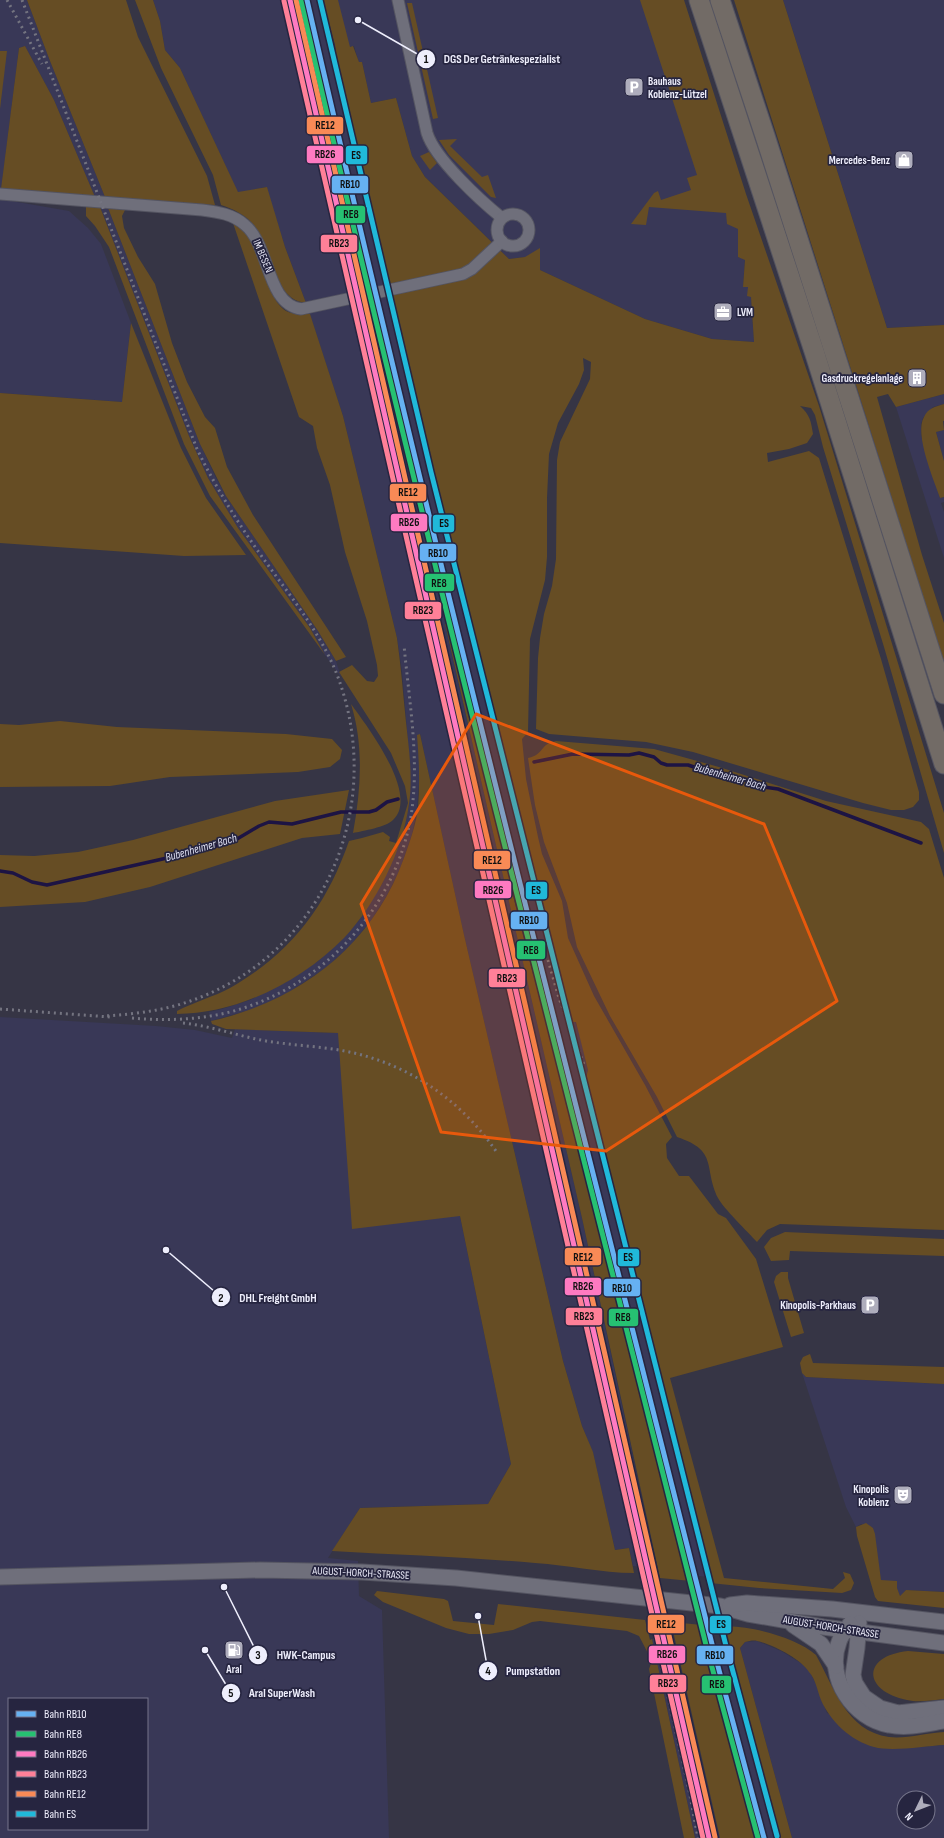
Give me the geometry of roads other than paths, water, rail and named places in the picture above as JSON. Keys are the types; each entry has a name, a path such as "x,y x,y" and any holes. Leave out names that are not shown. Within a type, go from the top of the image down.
{"highway":[{"path":"699,0 815,354 944,764"},
{"path":"720,0 944,694"}],"main road":[{"name":"AUGUST-HORCH-STRASSE","path":"0,1577 260,1570 362,1572 456,1578 720,1606 748,1614 852,1631 944,1643"},
{"name":"AUGUST-HORCH-STRASSE","path":"720,1606 747,1604 860,1612 944,1622"},
{"path":"860,1612 852,1631 839,1642 836,1666 840,1684 846,1696 858,1709 876,1722 904,1727 944,1721"},
{"path":"785,1620 812,1636 821,1644 836,1666"},
{"path":"852,1631 856,1658 852,1675 864,1697 880,1708 893,1712 907,1713 944,1708"},
{"path":"856,1658 867,1647 889,1636"}],"street":[{"path":"398,0 431,142 445,163 502,218"},
{"name":"IM BESEN","path":"0,194 202,210 228,215 238,219 252,231 280,296 291,306 301,309 464,274 472,269 502,241"},
{"path":"510,214 522,216 528,223 530,230 527,238 521,244 513,246 502,241 497,229 502,218 510,214"}],"waterway":[{"name":"Bubenheimer Bach","path":"534,762 573,754 629,755 639,753 654,757 661,763 667,765 688,765 706,771 712,771 720,775 744,779 757,786 778,789 921,843"},
{"name":"Bubenheimer Bach","path":"0,871 13,873 32,882 47,885 207,849 237,839 269,822 292,824 341,812 369,812 376,810 387,802 398,799"}],"railway":[{"path":"7,0 42,64"},
{"path":"22,0 197,449 221,494 239,523 308,620 325,649 339,680 351,728 354,776 348,822 334,867 311,908 282,944 245,974 201,997 153,1011 104,1016"},
{"path":"282,0 639,1567 689,1790 698,1838"},
{"path":"132,1018 169,1020 206,1017 230,1012 264,1001 295,984 323,964 349,940 371,913 389,882 402,850 411,816 414,752 404,645"},
{"path":"548,960 559,998 584,1065"},
{"path":"0,1009 110,1017"},
{"path":"183,1023 204,1026 266,1041 339,1050 363,1055 386,1063 409,1073 449,1100 467,1116 498,1154"}],"rail line":[{"name":"RB26","path":"290,0 709,1838"},
{"name":"RE12","path":"296,0 715,1837"},
{"name":"RB10","path":"307,0 454,618 712,1644 764,1838"},
{"name":"ES","path":"320,0 431,472 725,1642 777,1836"},
{"name":"RB23","path":"284,1 703,1838"},
{"name":"RE8","path":"301,1 448,619 706,1645 758,1838"}],"place":[{"name":"DGS Der Getränkespezialist","path":"358,20"},
{"name":"Bauhaus Koblenz-Lützel","path":"634,87"},
{"name":"Mercedes-Benz","path":"904,160"},
{"name":"LVM","path":"723,312"},
{"name":"Gasdruckregelanlage","path":"917,378"},
{"name":"DHL Freight GmbH","path":"166,1250"},
{"name":"Kinopolis-Parkhaus","path":"870,1305"},
{"name":"Kinopolis Koblenz","path":"903,1495"},
{"name":"HWK-Campus","path":"224,1587"},
{"name":"Pumpstation","path":"478,1616"},
{"name":"Aral SuperWash","path":"205,1650"},
{"name":"Aral","path":"234,1650"}]}
